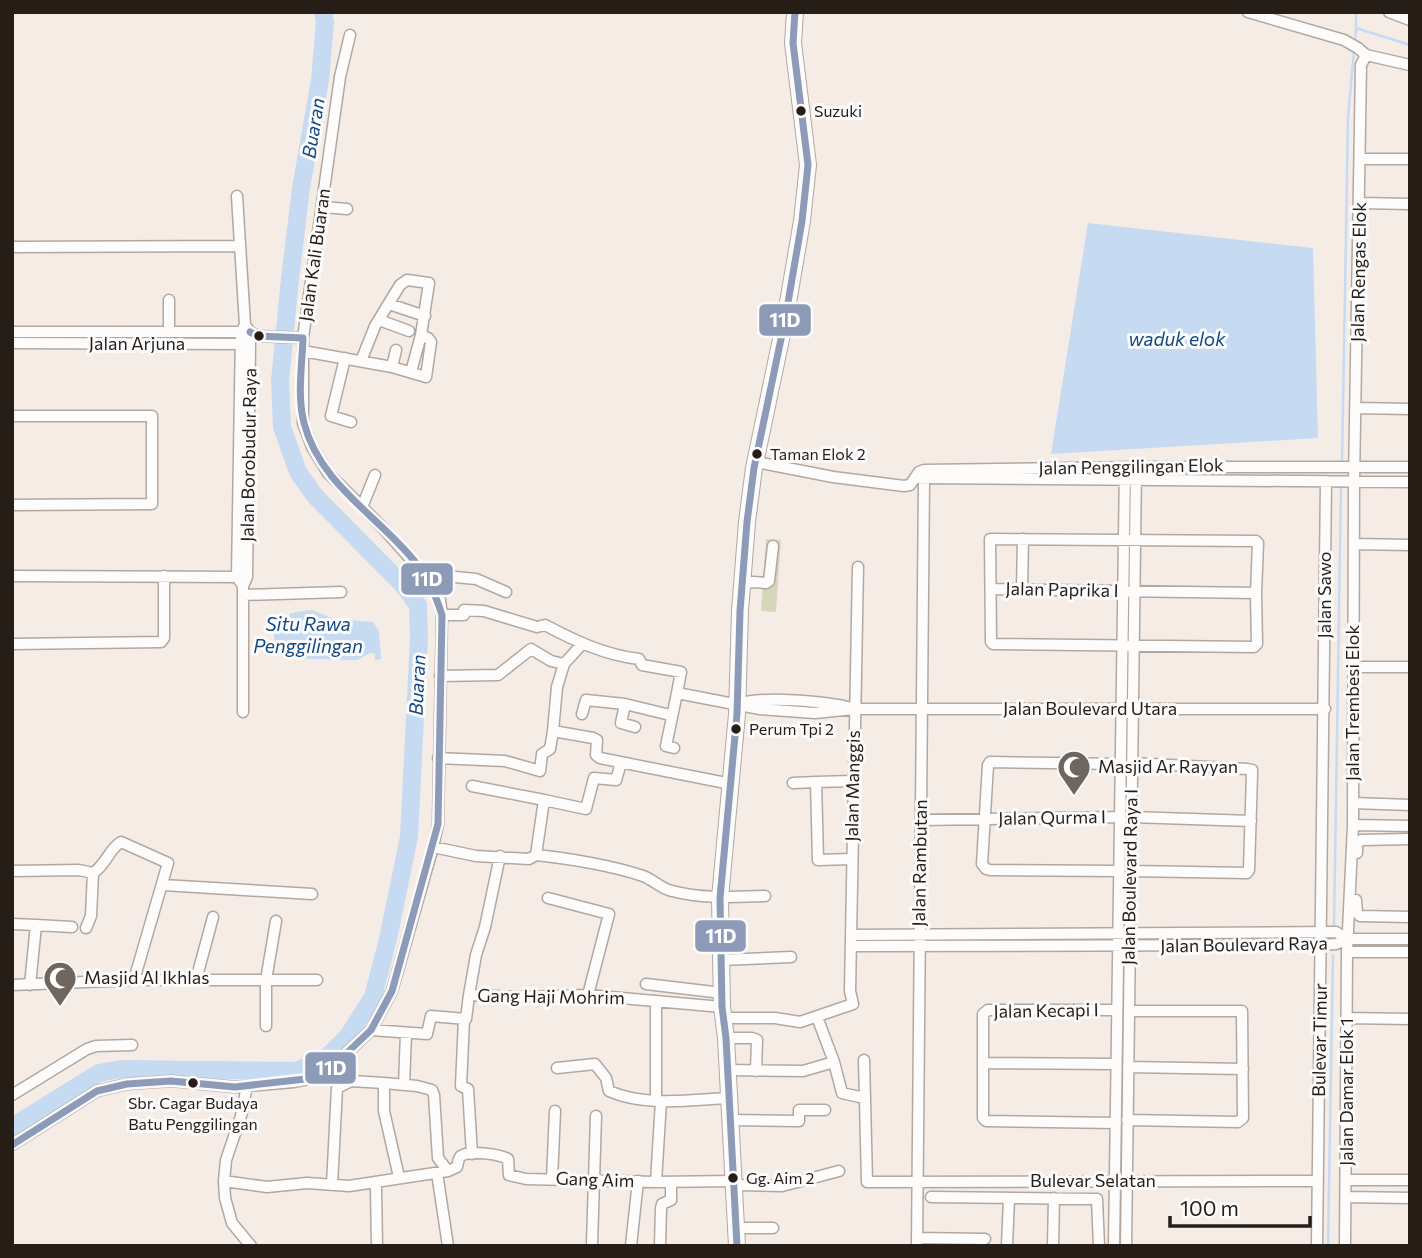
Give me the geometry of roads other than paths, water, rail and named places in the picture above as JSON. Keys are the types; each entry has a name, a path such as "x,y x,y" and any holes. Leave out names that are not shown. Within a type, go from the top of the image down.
{"main road":[{"path":"737,1246 720,960 720,898 737,704 748,512 806,193 808,165 793,43 795,12"}],"street":[{"path":"1248,12 1344,40 1362,51 1410,65"},
{"path":"1390,12 1410,20"},
{"name":"Jalan Kali Buaran","path":"12,1145 97,1091 127,1084 171,1081 235,1087 314,1078 334,1065 371,1030 392,990 438,824 442,615 440,600 424,573 328,473 309,440 303,422 301,337 323,207 340,77 350,35"},
{"name":"Jalan Rengas Elok","path":"1352,467 1356,408 1362,51"},
{"path":"1361,159 1410,159"},
{"name":"Jalan Borobudur Raya","path":"237,196 250,336 244,450 243,712"},
{"path":"1360,203 1410,204"},
{"path":"323,207 346,209"},
{"path":"12,247 240,246"},
{"path":"303,352 392,367 424,377 431,342 421,335 428,281 404,281 365,346 361,361"},
{"path":"169,300 169,332"},
{"path":"389,304 425,316"},
{"path":"379,320 409,331"},
{"name":"Jalan Arjuna","path":"12,332 28,338 250,336"},
{"name":"Jalan Arjuna","path":"124,338 169,332 301,337"},
{"name":"Jalan Arjuna","path":"12,344 28,338"},
{"path":"392,367 396,350"},
{"path":"345,358 331,416 351,422"},
{"path":"1356,408 1410,409"},
{"path":"12,416 152,416 152,504 12,505"},
{"name":"Jalan Penggilingan Elok","path":"755,462 892,485 908,485 920,479 1410,482"},
{"name":"Jalan Boulevard Raya I","path":"1126,1246 1116,1123 1122,1066 1130,467"},
{"name":"Jalan Trembesi Elok","path":"1348,939 1353,825 1352,467"},
{"name":"Jalan Penggilingan Elok","path":"920,479 924,470 1410,467"},
{"path":"362,507 375,475"},
{"name":"Jalan Rambutan","path":"917,1242 920,479"},
{"name":"Jalan Sawo","path":"1325,709 1330,481"},
{"path":"1022,590 1023,539"},
{"path":"1023,539 1257,541 1257,643 1254,647 993,644 989,540 1023,539"},
{"path":"1354,544 1410,545"},
{"path":"742,584 769,581 772,546"},
{"name":"Jalan Manggis","path":"817,1017 853,1004 850,991 851,859 858,567"},
{"path":"424,573 476,579 506,592"},
{"path":"12,576 164,576 341,592"},
{"path":"12,645 161,642 164,638 164,576"},
{"name":"Jalan Paprika I","path":"990,589 1256,593"},
{"path":"442,615 464,615 464,610 484,611 537,627 545,625 566,638 619,657 640,660 642,665 681,672 670,715 666,746 674,748"},
{"path":"537,627 530,643 531,649 551,661 564,663"},
{"path":"438,758 505,761 540,771 542,754 550,749 557,687 564,663 583,643"},
{"path":"440,676 498,675 531,649"},
{"path":"1354,667 1410,667"},
{"name":"Jalan Boulevard Utara","path":"677,693 737,704 749,700 838,704 854,709 1325,709"},
{"path":"583,714 586,700 625,704 670,715"},
{"path":"625,704 621,723 635,727"},
{"name":"Bulevar Timur","path":"1317,1246 1325,709"},
{"path":"553,731 597,740 597,757 731,784"},
{"path":"994,761 1250,770 1252,774 1249,870 1245,874 986,869 982,864 985,819 988,765 994,761"},
{"path":"472,786 586,809 594,778 616,780 621,763"},
{"path":"793,783 853,781"},
{"path":"816,782 818,860 851,859"},
{"path":"536,855 544,800"},
{"path":"1353,803 1410,805"},
{"name":"Jalan Qurma I","path":"920,820 1126,817 1251,821"},
{"path":"1353,825 1410,826"},
{"path":"1410,839 1364,839 1357,844 1357,913 1362,916 1410,917"},
{"path":"12,871 79,870 93,873 100,868 116,844 125,842 168,863 134,981"},
{"path":"433,847 464,855 529,859 536,855 625,871 643,876 663,889 674,892 720,898 765,895"},
{"path":"469,995 500,856"},
{"path":"86,928 91,916 93,873"},
{"path":"163,885 312,894"},
{"path":"548,898 609,914 588,995"},
{"path":"196,981 213,916"},
{"path":"1395,916 1395,939"},
{"path":"266,1027 266,981 276,921"},
{"path":"12,924 72,927"},
{"path":"30,985 36,925"},
{"name":"Jalan Boulevard Raya","path":"1124,940 1336,932 1348,939"},
{"path":"1348,939 1410,939"},
{"name":"Jalan Boulevard Raya","path":"851,941 1124,940 1321,945 1336,944 1348,939"},
{"name":"Jalan Damar Elok 1","path":"1345,1246 1348,939"},
{"path":"1347,952 1410,952"},
{"path":"720,960 791,957"},
{"path":"12,985 134,981 317,981"},
{"path":"646,984 775,1018 800,1022 817,1017 843,1094 864,1098 864,1060"},
{"name":"Gang Haji Mohrim","path":"412,1034 429,1033 431,1016 467,1018 469,995 588,995 723,1006"},
{"path":"656,1001 656,1182"},
{"name":"Jalan Kecapi I","path":"984,1063 983,1014 988,1010 1123,1011"},
{"path":"1123,1011 1241,1010 1241,1121 1128,1120"},
{"path":"1347,1018 1410,1019"},
{"path":"224,1181 267,1187 295,1184 349,1186 442,1172 457,1167 460,1157 472,1154 468,1089 461,1086 464,1019"},
{"path":"371,1030 412,1034 404,1085"},
{"path":"726,1038 757,1040 757,1071"},
{"path":"12,1095 86,1049 96,1046 132,1045"},
{"path":"727,1070 803,1071 834,1062"},
{"path":"1116,1123 986,1121 984,1063 1243,1069"},
{"path":"557,1068 596,1065 606,1078 609,1091 617,1094 658,1101 728,1098"},
{"name":"Jalan Boulevard Raya I","path":"1114,1246 1128,1120 1122,1066"},
{"path":"332,1185 337,1087 351,1081 425,1087 432,1090 448,1246"},
{"path":"384,1083 384,1111 399,1177"},
{"path":"247,1086 242,1116 226,1160 224,1181 225,1198 232,1223 251,1246"},
{"name":"Bulevar Selatan","path":"864,1098 867,1182 1318,1181"},
{"path":"730,1120 799,1121 799,1110 825,1110"},
{"path":"552,1179 555,1111"},
{"path":"592,1244 596,1116"},
{"name":"Gang Aim","path":"472,1154 505,1156 511,1177 552,1179 782,1186 839,1171"},
{"path":"1346,1180 1410,1180"},
{"path":"631,1246 638,1181"},
{"path":"660,1246 661,1208 662,1204 671,1200 671,1182"},
{"path":"374,1183 377,1200 377,1246"},
{"path":"931,1197 1097,1199 1099,1246"},
{"path":"1346,1197 1410,1198"},
{"path":"1007,1246 1009,1198"},
{"path":"1053,1246 1054,1198"},
{"path":"737,1228 773,1228"},
{"path":"917,1242 985,1239"}],"water":[{"name":"waduk elok","path":"1088,223 1313,248 1318,438 1051,454"},
{"name":"Situ Rawa Penggilingan","path":"312,610 334,619 373,622 379,631 381,659 375,660 375,654 370,653 357,660 284,656 275,641 274,628 277,623 287,615"}],"waterway":[{"name":"Buaran","path":"12,1127 99,1073 121,1069 297,1071 328,1056 348,1036 373,997 409,837 419,638 418,605 403,585 315,496 298,472 282,427 280,381 290,279 301,188 320,80 325,22 323,12"},
{"path":"1356,12 1356,28 1410,45"},
{"path":"1355,41 1356,28"},
{"path":"1342,464 1348,117 1354,51"},
{"path":"1334,926 1341,485"},
{"path":"1328,1246 1333,955"}],"place":[{"name":"Suzuki","path":"801,111"},
{"name":"Taman Elok 2","path":"757,454"},
{"name":"Perum Tpi 2","path":"736,729"},
{"name":"Masjid Ar Rayyan","path":"1074,797"},
{"name":"Masjid Al Ikhlas","path":"60,1008"},
{"name":"Sbr. Cagar Budaya Batu Penggilingan","path":"193,1083"},
{"name":"Gg. Aim 2","path":"733,1178"}]}
